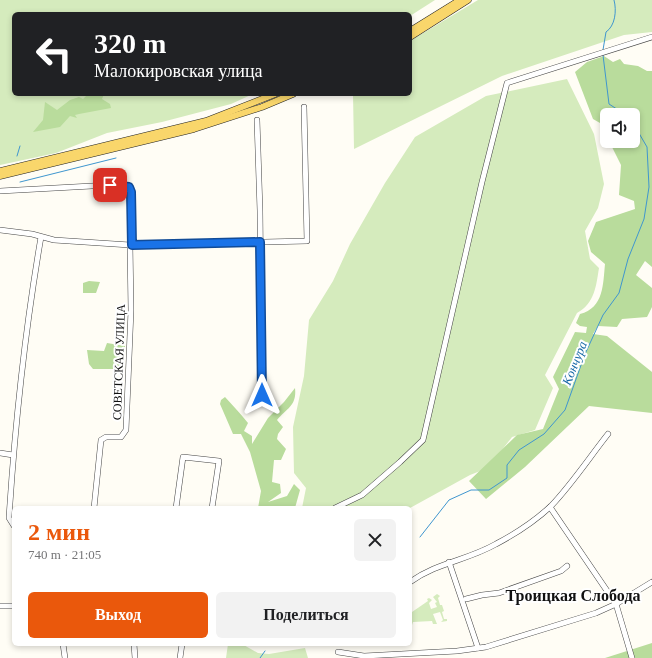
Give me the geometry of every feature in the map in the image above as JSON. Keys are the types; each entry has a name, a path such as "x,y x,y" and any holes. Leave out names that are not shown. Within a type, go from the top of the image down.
{"main road":[{"path":"412,31 460,0"},
{"path":"412,36 468,0"},
{"path":"0,171 206,121 270,96"},
{"path":"0,176 194,129 262,107 287,96"}],"street":[{"path":"339,506 362,494 400,462 423,440 482,182 507,83 652,37"},
{"path":"0,230 95,244 131,245 307,241 304,107"},
{"path":"257,120 262,395"},
{"path":"0,191 110,185 129,187 131,192 131,245"},
{"path":"12,523 9,518 13,455 32,294 41,237"},
{"name":"СОВЕТСКАЯ УЛИЦА","path":"94,506 102,440 106,437 121,437 126,430 131,310 131,245"},
{"path":"412,581 434,567 461,560 496,544 522,529 550,507 575,478 608,434"},
{"path":"0,453 13,455"},
{"path":"176,506 183,457 219,461 212,506"},
{"path":"550,507 616,604 632,658"},
{"path":"449,562 478,648"},
{"path":"466,599 482,594 499,593 561,571 567,566"},
{"path":"338,652 364,656 478,648 596,613 616,604 652,582"},
{"path":"0,606 12,606"},
{"path":"63,646 65,658"},
{"path":"134,646 135,658"},
{"path":"180,658 182,646"}],"green space":[{"path":"0,0 435,0 412,15 412,12 12,12 12,96 249,96 231,104 162,122 107,133 56,153 0,165"},
{"path":"478,0 652,0 652,32 624,35 502,76 354,149 353,96 412,96 412,40"},
{"path":"604,56 613,62 620,59 624,64 638,66 647,71 652,71 652,267 645,261 636,275 652,288 652,307 647,317 622,319 617,327 598,326 593,334 607,336 652,372 652,413 589,406 525,467 486,499 469,481 517,435 543,429 559,389 553,377 575,332 586,333 587,327 580,326 576,323 580,314 588,311 598,301 603,287 605,264 591,252 588,241 596,222 635,209 634,201 619,195 621,165 612,148 640,148 640,108 600,108 600,123 593,119 575,72 587,62"},
{"path":"567,79 594,134 604,184 598,208 585,231 590,259 599,268 594,294 588,304 577,313 545,375 553,388 535,430 512,437 488,468 470,475 412,507 302,506 306,488 294,473 293,427 304,376 309,320 333,281 350,244 385,183 415,137 486,96"},
{"path":"86,96 103,96 102,99 110,104 111,108 75,115 77,118 70,116 60,127 33,132 43,120 45,102 57,110 70,100 79,97 83,99"},
{"path":"89,281 100,282 96,293 83,293 83,283"},
{"path":"107,343 125,346 124,369 93,369 89,364 87,350 104,351"},
{"path":"295,388 293,403 277,420 283,427 278,434 277,439 286,449 281,460 274,460 272,482 280,484 281,493 268,502 287,496 294,484 300,490 296,506 258,506 261,491 250,452 241,434 233,434 220,404 221,400 225,397 248,423 244,431 252,436 252,444 268,418"},
{"path":"437,594 440,596 438,598 444,611 442,612 444,619 447,619 447,621 441,622 443,620 440,612 433,614 437,624 433,624 432,621 413,622 412,625 412,612 428,601 427,599 429,598 432,600 429,603 431,609 437,607 435,603 437,602 433,597"},
{"path":"652,643 652,658 605,658"},
{"path":"228,646 246,646 258,653 269,654 305,648 308,658 226,658"}],"waterway":[{"name":"Кончура","path":"603,50 606,32 611,26 614,18 614,0"},
{"name":"Кончура","path":"603,55 609,104 615,108"},
{"name":"Кончура","path":"420,537 449,500 471,490 489,490 507,478 507,465 519,450 544,434 565,410 585,354 603,315 619,293 628,259 644,219 649,187 647,147 640,135"},
{"path":"17,156 20,146"},
{"path":"20,182 116,158"},
{"name":"Кончура","path":"260,658 265,651"}],"district":[{"name":"Троицкая Слобода","path":"573,595"}],"route":[{"path":"110,185 129,187 131,192 132,245 260,242 262,395"}]}
